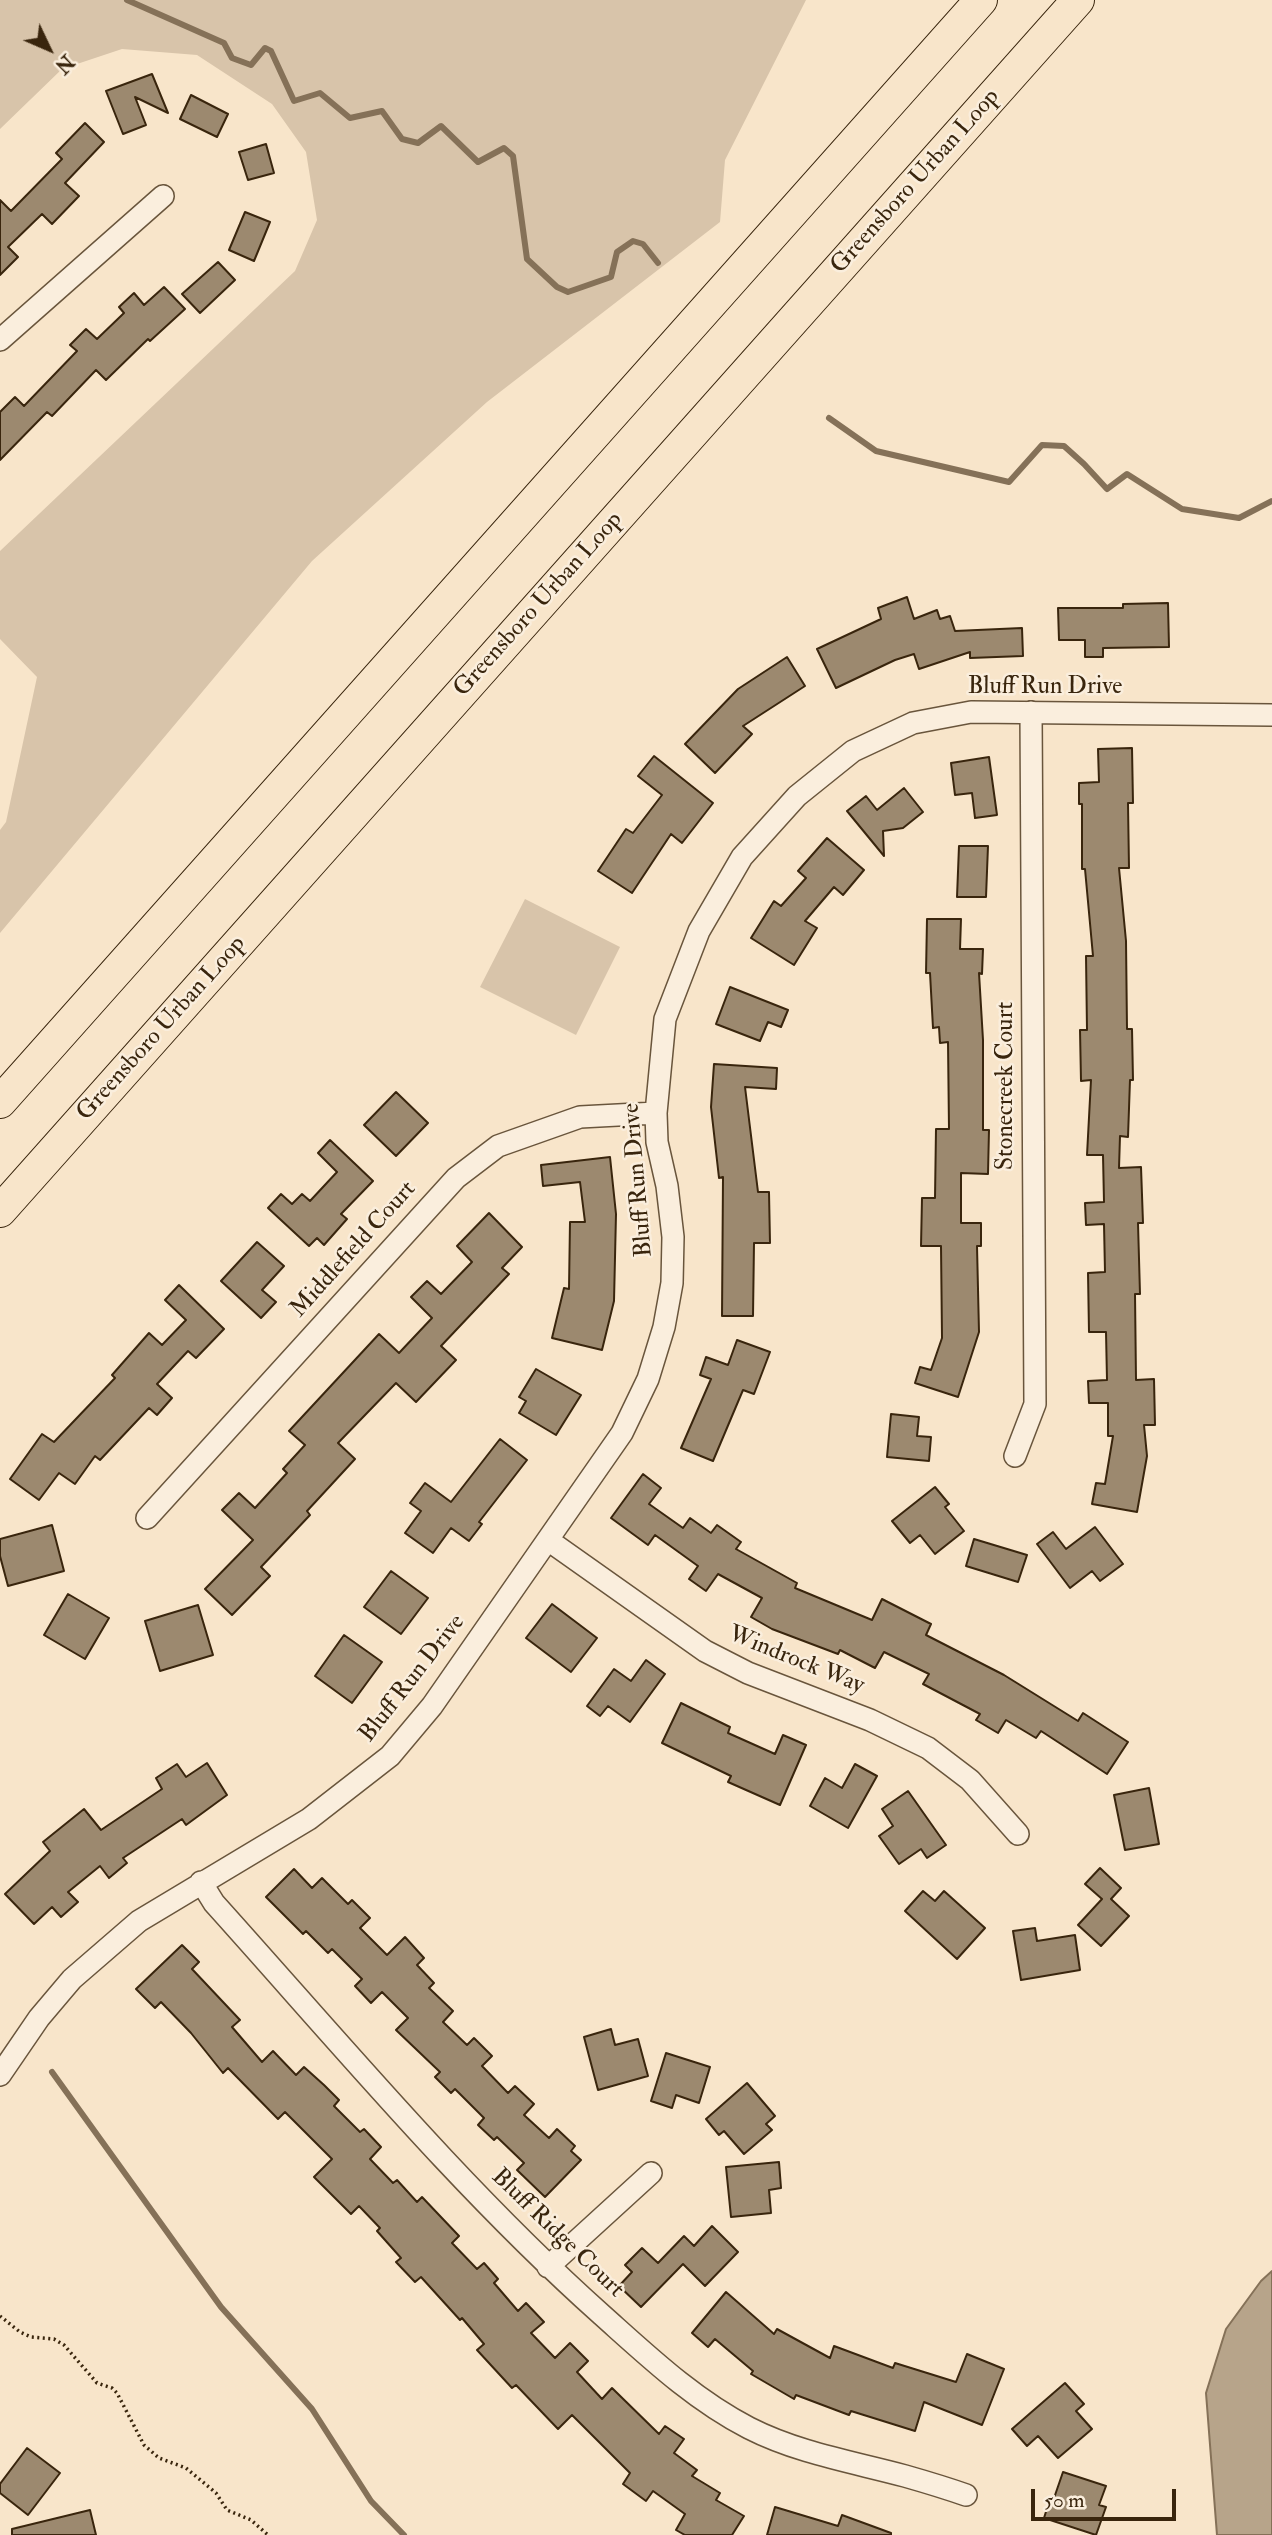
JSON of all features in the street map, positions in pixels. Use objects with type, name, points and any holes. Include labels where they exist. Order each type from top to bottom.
[{"type":"highway","points":[[0,1102],[981,0]]},
{"type":"highway","name":"Greensboro Urban Loop","points":[[0,1211],[1078,0]]},
{"type":"street","points":[[0,340],[163,196]]},
{"type":"street","name":"Bluff Run Drive","points":[[0,2075],[40,2018],[72,1979],[139,1921],[309,1819],[390,1756],[432,1706],[622,1433],[648,1379],[664,1327],[672,1283],[673,1237],[667,1186],[657,1142],[656,1112],[666,1019],[699,931],[742,858],[797,796],[853,751],[914,723],[971,712],[1272,715]]},
{"type":"street","name":"Stonecreek Court","points":[[1014,1456],[1035,1404],[1031,712]]},
{"type":"street","name":"Middlefield Court","points":[[147,1518],[456,1178],[498,1146],[580,1117],[656,1112]]},
{"type":"street","name":"Windrock Way","points":[[548,1540],[705,1651],[748,1673],[870,1720],[928,1748],[970,1780],[1018,1834]]},
{"type":"street","name":"Bluff Ridge Court","points":[[201,1882],[215,1903],[431,2144],[548,2267],[667,2373],[707,2405],[752,2429],[823,2456],[905,2476],[966,2495]]},
{"type":"street","points":[[548,2267],[650,2173]]},
{"type":"path","points":[[0,2316],[31,2337],[54,2339],[64,2345],[97,2383],[113,2388],[144,2445],[159,2458],[186,2468],[216,2493],[227,2510],[251,2520],[268,2535]]},
{"type":"shaded area","points":[[0,0],[806,0],[725,160],[720,222],[487,402],[312,561],[0,933],[0,830],[6,822],[37,677],[0,639],[0,551],[295,271],[317,220],[306,152],[272,104],[197,55],[122,49],[62,69],[0,129]]},
{"type":"shaded area","points":[[525,899],[620,947],[576,1035],[480,987]]},
{"type":"shaded area","points":[[1272,2271],[1272,2535],[1217,2535],[1206,2393],[1226,2329],[1261,2281]]},
{"type":"building","points":[[152,74],[168,113],[135,97],[146,125],[123,134],[106,91]]},
{"type":"building","points":[[191,95],[228,114],[217,137],[180,119]]},
{"type":"building","points":[[85,123],[104,142],[65,183],[79,196],[52,224],[42,214],[8,247],[18,257],[0,275],[0,200],[11,211],[62,159],[56,153]]},
{"type":"building","points":[[266,144],[274,173],[248,180],[239,152]]},
{"type":"building","points":[[245,212],[270,222],[254,261],[229,250]]},
{"type":"building","points":[[218,262],[235,280],[200,313],[182,294]]},
{"type":"building","points":[[164,287],[185,309],[150,341],[148,339],[106,380],[96,370],[52,416],[47,412],[0,460],[0,412],[15,397],[24,406],[77,351],[70,345],[86,329],[97,339],[124,313],[119,307],[134,293],[144,305]]},
{"type":"building","points":[[907,597],[914,619],[937,610],[940,619],[950,616],[955,631],[1022,628],[1023,656],[970,658],[970,652],[919,669],[914,654],[836,688],[817,649],[881,619],[878,608]]},
{"type":"building","points":[[1168,603],[1169,647],[1103,648],[1103,657],[1085,657],[1085,640],[1059,640],[1058,608],[1123,608],[1123,604]]},
{"type":"building","points":[[787,657],[805,686],[743,726],[752,734],[715,773],[685,744],[738,689]]},
{"type":"building","points":[[1132,748],[1133,803],[1128,803],[1129,868],[1119,868],[1126,941],[1127,1029],[1132,1029],[1133,1080],[1130,1080],[1128,1137],[1120,1136],[1119,1168],[1141,1167],[1143,1223],[1138,1223],[1140,1294],[1135,1294],[1136,1380],[1154,1379],[1155,1425],[1144,1425],[1147,1456],[1137,1512],[1092,1504],[1096,1483],[1105,1484],[1113,1436],[1108,1436],[1108,1403],[1089,1403],[1088,1381],[1107,1380],[1106,1332],[1089,1332],[1088,1273],[1105,1272],[1104,1224],[1086,1225],[1085,1203],[1104,1202],[1103,1155],[1087,1155],[1091,1080],[1081,1081],[1080,1030],[1087,1030],[1086,956],[1093,956],[1085,869],[1082,869],[1082,804],[1079,804],[1079,783],[1099,782],[1098,749]]},
{"type":"building","points":[[654,756],[713,803],[682,843],[671,834],[632,893],[598,871],[626,829],[633,833],[662,795],[638,776]]},
{"type":"building","points":[[989,757],[997,815],[975,818],[972,793],[955,795],[951,763]]},
{"type":"building","points":[[904,788],[923,812],[903,828],[883,831],[884,856],[847,811],[866,796],[877,810]]},
{"type":"building","points":[[827,838],[864,870],[843,895],[834,887],[805,921],[817,928],[794,965],[751,938],[774,901],[781,906],[806,878],[798,871]]},
{"type":"building","points":[[959,846],[988,846],[986,897],[957,897]]},
{"type":"building","points":[[927,919],[961,919],[960,949],[983,949],[982,974],[979,973],[983,1040],[983,1130],[989,1130],[988,1174],[961,1173],[961,1223],[981,1223],[981,1246],[977,1246],[979,1332],[958,1397],[915,1383],[920,1367],[931,1370],[942,1338],[941,1246],[921,1246],[922,1198],[935,1198],[936,1129],[949,1129],[948,1042],[940,1043],[939,1027],[933,1028],[930,973],[926,973]]},
{"type":"building","points":[[730,987],[788,1010],[781,1027],[768,1022],[760,1041],[716,1024]]},
{"type":"building","points":[[714,1064],[777,1068],[776,1089],[745,1087],[758,1192],[769,1192],[770,1243],[754,1243],[753,1316],[722,1316],[723,1177],[719,1178],[711,1107]]},
{"type":"building","points":[[396,1092],[428,1123],[396,1156],[364,1125]]},
{"type":"building","points":[[330,1140],[373,1181],[341,1214],[347,1219],[324,1245],[317,1238],[309,1246],[268,1208],[281,1194],[292,1204],[302,1194],[310,1201],[337,1172],[318,1153]]},
{"type":"building","points":[[610,1157],[616,1214],[614,1301],[602,1350],[552,1338],[564,1288],[569,1289],[570,1222],[585,1222],[580,1182],[543,1186],[541,1165]]},
{"type":"building","points":[[489,1213],[522,1247],[502,1268],[509,1274],[441,1346],[456,1360],[416,1402],[396,1383],[338,1443],[355,1459],[307,1511],[310,1515],[261,1567],[270,1576],[232,1615],[205,1589],[253,1540],[222,1510],[239,1493],[255,1508],[287,1473],[283,1469],[305,1445],[289,1431],[379,1334],[399,1353],[432,1318],[411,1297],[427,1281],[441,1294],[472,1262],[457,1246]]},
{"type":"building","points":[[257,1242],[284,1266],[262,1290],[276,1302],[261,1318],[221,1281]]},
{"type":"building","points":[[179,1285],[224,1329],[196,1358],[188,1351],[157,1384],[172,1398],[157,1415],[149,1408],[100,1460],[95,1456],[75,1484],[59,1473],[39,1500],[10,1479],[42,1434],[54,1442],[115,1378],[112,1375],[149,1333],[162,1345],[186,1320],[165,1300]]},
{"type":"building","points":[[737,1340],[770,1352],[754,1394],[743,1390],[713,1461],[681,1448],[711,1379],[700,1375],[706,1357],[728,1365]]},
{"type":"building","points":[[536,1369],[581,1395],[556,1435],[519,1413],[526,1401],[519,1397]]},
{"type":"building","points":[[891,1414],[919,1417],[917,1436],[931,1437],[929,1461],[887,1457]]},
{"type":"building","points":[[500,1439],[527,1460],[479,1522],[482,1524],[469,1541],[451,1528],[433,1553],[405,1533],[421,1511],[410,1503],[425,1483],[451,1502]]},
{"type":"building","points":[[643,1474],[661,1488],[649,1504],[683,1528],[690,1518],[711,1533],[717,1525],[741,1542],[736,1549],[797,1583],[795,1588],[872,1620],[882,1599],[931,1624],[926,1635],[1004,1675],[1078,1721],[1083,1713],[1128,1742],[1107,1774],[1041,1731],[1036,1738],[1006,1720],[998,1733],[976,1720],[980,1714],[923,1684],[929,1674],[884,1652],[875,1668],[840,1650],[838,1654],[772,1629],[751,1617],[762,1598],[718,1574],[706,1591],[689,1579],[698,1566],[655,1535],[648,1545],[611,1518]]},
{"type":"building","points":[[935,1487],[949,1504],[945,1507],[964,1531],[935,1554],[920,1535],[910,1543],[892,1521]]},
{"type":"building","points":[[52,1525],[64,1571],[8,1586],[0,1556],[0,1539]]},
{"type":"building","points":[[1095,1527],[1123,1564],[1100,1581],[1092,1571],[1070,1588],[1037,1544],[1053,1532],[1066,1549]]},
{"type":"building","points":[[974,1539],[1027,1555],[1018,1582],[966,1566]]},
{"type":"building","points":[[391,1571],[428,1598],[401,1634],[364,1607]]},
{"type":"building","points":[[68,1594],[109,1618],[85,1659],[44,1635]]},
{"type":"building","points":[[552,1604],[597,1638],[571,1672],[526,1638]]},
{"type":"building","points":[[198,1605],[213,1655],[160,1671],[145,1621]]},
{"type":"building","points":[[344,1635],[382,1662],[352,1703],[315,1676]]},
{"type":"building","points":[[646,1660],[665,1674],[630,1722],[608,1706],[600,1716],[587,1706],[614,1669],[631,1681]]},
{"type":"building","points":[[681,1703],[730,1727],[728,1733],[775,1754],[783,1735],[806,1745],[780,1805],[728,1782],[731,1776],[662,1743]]},
{"type":"building","points":[[207,1763],[227,1795],[186,1825],[182,1819],[123,1858],[127,1863],[109,1878],[100,1866],[68,1892],[78,1902],[61,1917],[52,1907],[34,1924],[5,1894],[50,1851],[43,1842],[84,1809],[101,1830],[162,1789],[156,1778],[177,1764],[186,1777]]},
{"type":"building","points":[[855,1764],[877,1776],[848,1828],[810,1806],[825,1778],[842,1788]]},
{"type":"building","points":[[1149,1788],[1159,1844],[1125,1850],[1114,1795]]},
{"type":"building","points":[[908,1791],[946,1845],[927,1858],[921,1849],[899,1864],[879,1836],[893,1826],[882,1809]]},
{"type":"building","points":[[1100,1868],[1121,1888],[1111,1899],[1129,1916],[1101,1946],[1078,1925],[1102,1899],[1085,1884]]},
{"type":"building","points":[[294,1869],[312,1888],[322,1878],[348,1904],[352,1900],[370,1918],[360,1928],[387,1955],[405,1937],[424,1958],[417,1965],[434,1983],[429,1988],[453,2011],[443,2022],[467,2045],[474,2038],[492,2056],[482,2066],[508,2093],[515,2086],[534,2104],[524,2115],[549,2138],[557,2129],[575,2146],[571,2151],[581,2160],[545,2197],[517,2170],[524,2163],[497,2137],[494,2140],[478,2125],[484,2118],[455,2089],[451,2093],[435,2077],[440,2072],[396,2030],[408,2018],[382,1992],[371,2003],[355,1986],[362,1979],[332,1949],[328,1953],[306,1931],[303,1934],[266,1897]]},
{"type":"building","points":[[923,1891],[935,1901],[944,1891],[985,1928],[957,1959],[905,1911]]},
{"type":"building","points":[[1035,1928],[1037,1941],[1075,1935],[1080,1970],[1021,1980],[1013,1931]]},
{"type":"building","points":[[182,1945],[199,1962],[192,1969],[240,2020],[232,2027],[262,2062],[273,2051],[296,2075],[304,2067],[339,2100],[334,2106],[360,2132],[364,2129],[381,2147],[370,2159],[393,2183],[397,2180],[417,2202],[422,2197],[459,2236],[452,2243],[477,2269],[484,2263],[498,2279],[494,2283],[518,2311],[526,2303],[544,2322],[531,2333],[555,2358],[570,2343],[588,2361],[577,2372],[602,2399],[612,2388],[659,2434],[665,2426],[684,2439],[674,2453],[697,2470],[692,2476],[720,2493],[716,2500],[744,2516],[732,2535],[685,2535],[676,2530],[685,2514],[653,2491],[646,2501],[623,2484],[630,2473],[572,2415],[558,2429],[516,2385],[512,2388],[477,2350],[484,2344],[462,2318],[460,2320],[421,2277],[415,2282],[396,2262],[401,2258],[377,2231],[380,2228],[359,2206],[351,2214],[314,2177],[332,2159],[285,2112],[278,2119],[228,2068],[223,2073],[191,2033],[161,2002],[155,2008],[136,1989]]},
{"type":"building","points":[[611,2029],[615,2045],[638,2039],[648,2076],[598,2090],[584,2037]]},
{"type":"building","points":[[666,2053],[710,2067],[699,2103],[676,2095],[672,2108],[651,2101]]},
{"type":"building","points":[[747,2083],[775,2116],[766,2124],[772,2130],[744,2154],[724,2131],[719,2135],[706,2119]]},
{"type":"building","points":[[779,2162],[781,2188],[769,2190],[771,2213],[731,2217],[726,2167]]},
{"type":"building","points":[[712,2226],[738,2252],[705,2286],[683,2264],[641,2307],[619,2286],[632,2272],[625,2265],[642,2248],[658,2263],[684,2236],[694,2246]]},
{"type":"building","points":[[726,2292],[774,2334],[777,2329],[830,2358],[834,2346],[893,2368],[895,2363],[956,2382],[967,2354],[1004,2369],[982,2425],[924,2402],[915,2431],[851,2411],[849,2415],[796,2395],[794,2399],[751,2374],[753,2371],[715,2339],[708,2347],[692,2333]]},
{"type":"building","points":[[1065,2383],[1084,2404],[1076,2411],[1092,2429],[1058,2458],[1038,2436],[1027,2446],[1012,2429]]},
{"type":"building","points":[[27,2448],[60,2473],[28,2515],[0,2493],[0,2484]]},
{"type":"building","points":[[1063,2472],[1106,2486],[1099,2505],[1106,2507],[1096,2535],[1044,2518]]},
{"type":"building","points":[[775,2507],[838,2526],[842,2515],[891,2535],[767,2535]]},
{"type":"building","points":[[90,2510],[96,2535],[12,2535],[12,2529]]},
{"type":"waterway","points":[[127,0],[224,43],[232,58],[251,65],[265,48],[271,51],[294,101],[320,93],[350,118],[382,111],[402,139],[418,143],[441,126],[478,162],[504,148],[513,156],[527,259],[557,287],[568,292],[611,277],[617,252],[633,241],[643,244],[658,263]]},
{"type":"waterway","points":[[829,418],[876,451],[1009,482],[1042,445],[1064,446],[1107,489],[1127,474],[1182,509],[1239,518],[1272,501]]},
{"type":"waterway","points":[[52,2072],[221,2307],[312,2409],[371,2501],[404,2535]]}]
